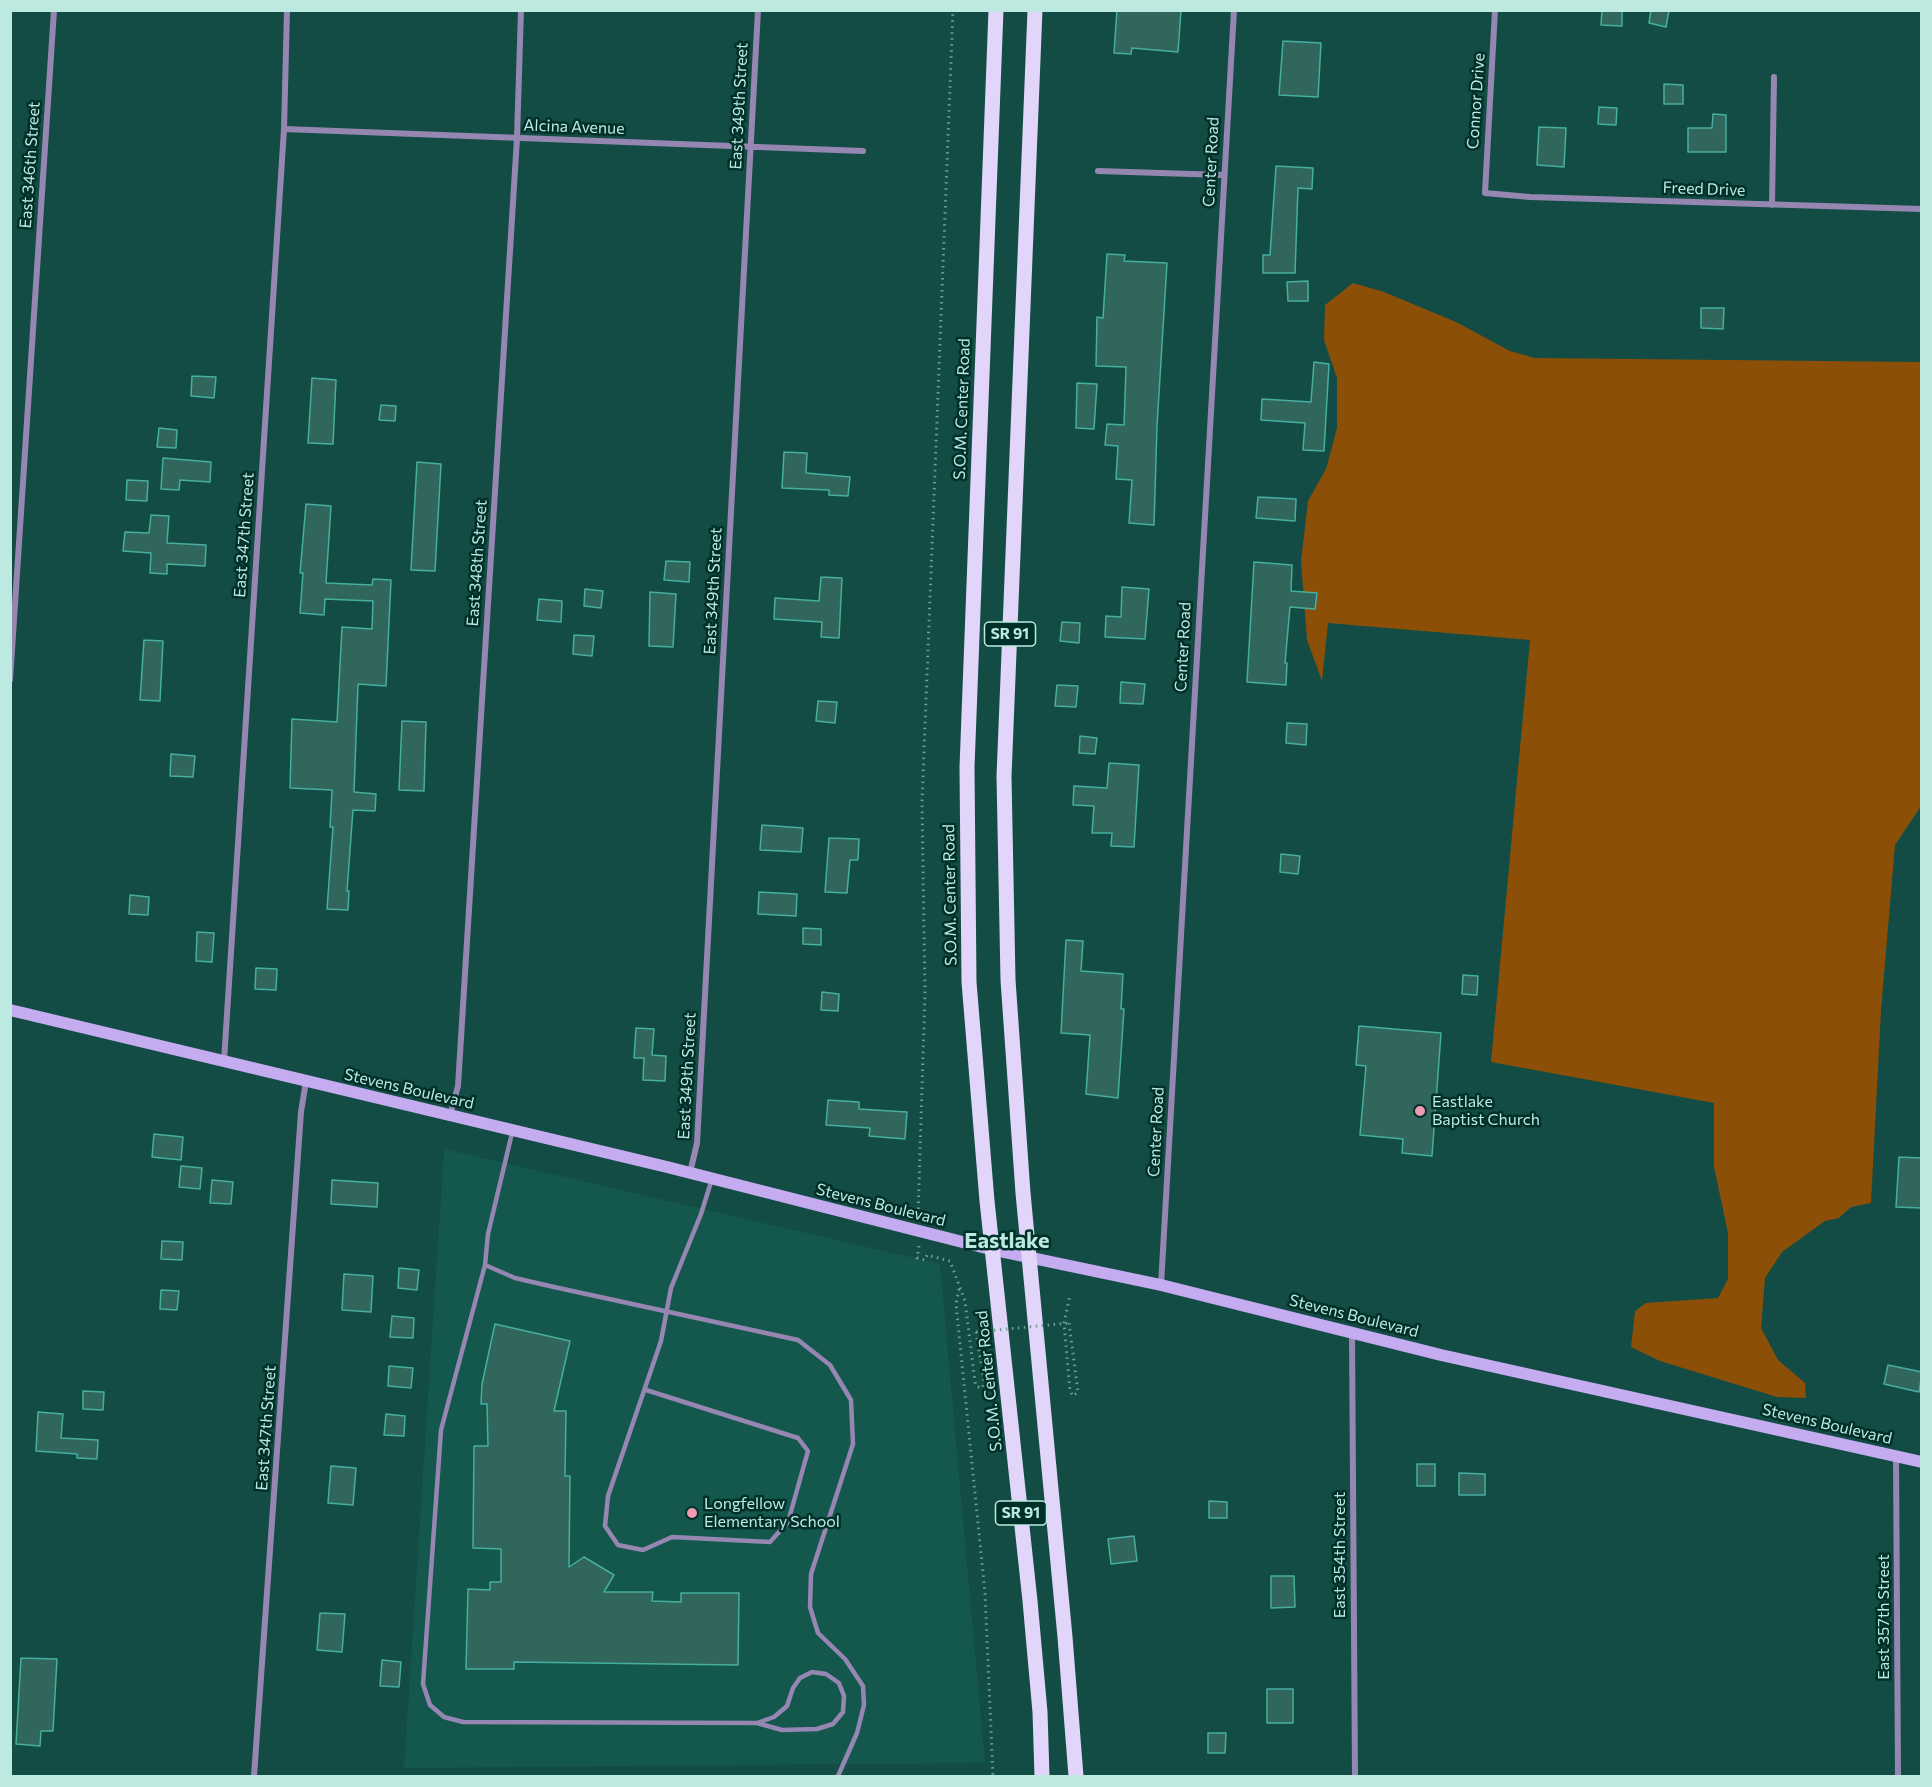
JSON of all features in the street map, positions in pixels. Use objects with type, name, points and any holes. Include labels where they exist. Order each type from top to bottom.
[{"type":"main road","name":"S.O.M. Center Road","points":[[996,10],[967,767],[969,982],[987,1201],[1030,1601],[1040,1712],[1042,1776]]},
{"type":"main road","name":"SR 91","points":[[1035,10],[1004,776],[1008,981],[1023,1192],[1076,1776]]},
{"type":"street","name":"East 346th Street","points":[[10,680],[54,10]]},
{"type":"street","name":"East 347th Street","points":[[224,1061],[284,129],[287,10]]},
{"type":"street","name":"East 348th Street","points":[[450,1115],[458,1086],[517,138],[521,10]]},
{"type":"street","name":"East 349th Street","points":[[690,1173],[698,1143],[758,10]]},
{"type":"street","name":"Center Road","points":[[1161,1285],[1234,10]]},
{"type":"street","name":"Connor Drive","points":[[1485,193],[1495,10]]},
{"type":"street","points":[[1772,205],[1774,77]]},
{"type":"street","name":"Alcina Avenue","points":[[284,129],[863,151]]},
{"type":"street","points":[[1098,171],[1223,175]]},
{"type":"street","name":"Freed Drive","points":[[1485,193],[1530,197],[1922,209]]},
{"type":"street","name":"Stevens Boulevard","points":[[11,1014],[224,1061],[690,1173],[994,1250],[1161,1285],[1493,1367],[1922,1462]]},
{"type":"street","name":"East 347th Street","points":[[255,1776],[301,1124],[306,1081]]},
{"type":"street","name":"East 354th Street","points":[[1352,1333],[1355,1776]]},
{"type":"street","name":"East 357th Street","points":[[1896,1456],[1898,1776]]},
{"type":"lane","points":[[513,1130],[488,1234],[485,1265],[441,1430],[423,1684],[430,1705],[444,1717],[463,1722],[757,1724],[782,1730],[817,1728],[833,1724],[843,1712],[844,1696],[839,1683],[826,1674],[812,1672],[800,1678],[793,1688],[787,1706],[774,1717],[757,1724]]},
{"type":"lane","points":[[646,1390],[798,1438],[808,1451],[788,1522],[770,1542],[672,1537],[643,1550],[618,1545],[605,1526],[608,1497],[661,1341],[671,1288],[701,1214],[712,1179]]},
{"type":"lane","points":[[485,1265],[515,1278],[798,1340],[830,1365],[851,1400],[853,1444],[811,1574],[810,1607],[818,1633],[845,1659],[862,1686],[864,1705],[857,1733],[838,1776]]},
{"type":"path","points":[[918,1216],[925,993],[922,803],[953,10]]},
{"type":"path","points":[[917,1258],[925,1260],[927,1256],[950,1262],[965,1301],[975,1382],[976,1386],[981,1388],[984,1381],[976,1332],[1069,1323],[1077,1394],[1073,1396],[1070,1391],[1064,1323],[1070,1295]]},
{"type":"path","points":[[960,1288],[956,1304],[985,1593],[993,1776]]},
{"type":"shaded area","points":[[1353,283],[1384,292],[1456,322],[1510,351],[1535,358],[1921,362],[1921,806],[1895,845],[1881,1010],[1871,1203],[1851,1207],[1839,1218],[1825,1221],[1782,1252],[1765,1278],[1761,1328],[1778,1360],[1805,1383],[1806,1398],[1777,1397],[1660,1361],[1631,1347],[1635,1311],[1646,1303],[1718,1298],[1728,1279],[1728,1233],[1714,1167],[1714,1103],[1491,1062],[1530,640],[1328,623],[1322,681],[1307,640],[1301,561],[1308,501],[1326,469],[1337,428],[1337,378],[1324,340],[1325,305]]},
{"type":"shaded area","name":"Longfellow Elementary School","points":[[444,1149],[940,1264],[985,1763],[404,1768]]},
{"type":"building","points":[[1117,10],[1181,10],[1178,52],[1132,48],[1131,54],[1114,53]]},
{"type":"building","points":[[1602,10],[1622,10],[1622,26],[1601,25]]},
{"type":"building","points":[[1651,10],[1669,10],[1666,27],[1649,23]]},
{"type":"building","points":[[1283,41],[1321,43],[1318,97],[1279,95]]},
{"type":"building","points":[[1664,84],[1683,85],[1683,104],[1664,104]]},
{"type":"building","points":[[1599,107],[1617,108],[1616,125],[1598,124]]},
{"type":"building","points":[[1713,114],[1726,115],[1726,152],[1688,152],[1688,128],[1712,128]]},
{"type":"building","points":[[1539,127],[1566,128],[1564,167],[1537,165]]},
{"type":"building","points":[[1276,166],[1313,168],[1312,189],[1298,188],[1295,273],[1263,273],[1263,255],[1270,255]]},
{"type":"building","points":[[1107,254],[1125,255],[1124,261],[1167,263],[1157,426],[1154,525],[1129,523],[1132,480],[1116,479],[1118,446],[1105,445],[1107,424],[1124,425],[1126,367],[1096,366],[1097,317],[1103,318]]},
{"type":"building","points":[[1308,281],[1308,301],[1288,301],[1287,282]]},
{"type":"building","points":[[1701,308],[1724,308],[1723,329],[1701,328]]},
{"type":"building","points":[[1314,362],[1329,364],[1324,451],[1303,450],[1305,423],[1261,420],[1262,399],[1311,402]]},
{"type":"building","points":[[192,376],[216,377],[214,398],[191,396]]},
{"type":"building","points":[[312,378],[336,380],[333,444],[308,443]]},
{"type":"building","points":[[1077,383],[1097,384],[1094,429],[1076,428]]},
{"type":"building","points":[[381,405],[396,406],[395,421],[379,420]]},
{"type":"building","points":[[159,428],[177,430],[176,448],[157,447]]},
{"type":"building","points":[[784,452],[807,453],[806,473],[850,477],[848,496],[829,495],[829,490],[782,488]]},
{"type":"building","points":[[163,458],[211,462],[210,482],[180,480],[179,490],[161,489]]},
{"type":"building","points":[[417,462],[441,464],[435,571],[411,570]]},
{"type":"building","points":[[127,480],[148,481],[147,501],[126,500]]},
{"type":"building","points":[[1258,497],[1296,499],[1295,521],[1256,518]]},
{"type":"building","points":[[306,504],[331,506],[326,583],[372,585],[373,579],[391,580],[386,686],[358,684],[354,792],[376,794],[375,811],[353,810],[347,891],[349,891],[348,910],[327,909],[333,827],[330,827],[332,790],[290,788],[292,719],[337,722],[342,627],[372,629],[373,601],[325,599],[324,615],[300,613],[303,573],[300,573]]},
{"type":"building","points":[[151,515],[169,516],[167,543],[206,545],[205,566],[167,564],[167,574],[150,573],[151,553],[123,551],[125,532],[149,533]]},
{"type":"building","points":[[666,561],[690,562],[689,582],[664,580]]},
{"type":"building","points":[[1254,562],[1292,565],[1291,591],[1317,593],[1315,609],[1290,607],[1285,663],[1287,663],[1286,685],[1247,682]]},
{"type":"building","points":[[821,577],[842,578],[839,638],[821,637],[822,622],[774,619],[775,598],[819,601]]},
{"type":"building","points":[[1122,587],[1149,589],[1145,639],[1105,637],[1106,616],[1121,617]]},
{"type":"building","points":[[585,589],[603,591],[601,608],[584,606]]},
{"type":"building","points":[[650,592],[676,594],[673,647],[649,646]]},
{"type":"building","points":[[539,599],[562,601],[561,622],[537,620]]},
{"type":"building","points":[[1062,622],[1080,623],[1079,643],[1060,641]]},
{"type":"building","points":[[574,635],[594,636],[592,656],[573,654]]},
{"type":"building","points":[[144,640],[163,641],[160,701],[140,700]]},
{"type":"building","points":[[1121,682],[1145,684],[1143,704],[1120,703]]},
{"type":"building","points":[[1057,685],[1078,686],[1076,707],[1055,706]]},
{"type":"building","points":[[818,701],[837,702],[835,723],[816,721]]},
{"type":"building","points":[[402,721],[426,722],[424,791],[399,790]]},
{"type":"building","points":[[1287,723],[1307,724],[1306,745],[1286,743]]},
{"type":"building","points":[[1080,736],[1097,738],[1095,754],[1079,753]]},
{"type":"building","points":[[171,754],[195,756],[193,777],[170,776]]},
{"type":"building","points":[[1109,763],[1139,765],[1134,847],[1111,846],[1112,833],[1092,833],[1094,806],[1073,805],[1074,786],[1107,788]]},
{"type":"building","points":[[762,825],[803,828],[801,852],[760,850]]},
{"type":"building","points":[[829,838],[859,839],[858,860],[850,860],[847,893],[825,892]]},
{"type":"building","points":[[1281,854],[1300,856],[1298,874],[1280,872]]},
{"type":"building","points":[[759,892],[797,894],[796,916],[758,914]]},
{"type":"building","points":[[130,895],[149,897],[148,915],[129,914]]},
{"type":"building","points":[[803,928],[821,929],[821,945],[803,944]]},
{"type":"building","points":[[197,932],[214,933],[212,962],[196,961]]},
{"type":"building","points":[[1066,940],[1083,941],[1081,971],[1123,974],[1121,1009],[1124,1009],[1118,1098],[1086,1094],[1090,1035],[1061,1033]]},
{"type":"building","points":[[256,968],[277,969],[276,990],[255,989]]},
{"type":"building","points":[[1463,975],[1478,976],[1477,995],[1462,994]]},
{"type":"building","points":[[822,992],[839,994],[838,1011],[821,1010]]},
{"type":"building","name":"Eastlake Baptist Church","points":[[1359,1026],[1441,1033],[1432,1156],[1402,1153],[1403,1139],[1360,1135],[1366,1066],[1356,1065]]},
{"type":"building","points":[[636,1028],[654,1029],[652,1055],[666,1056],[665,1081],[643,1080],[644,1058],[634,1058]]},
{"type":"building","points":[[828,1100],[859,1102],[859,1109],[907,1112],[905,1139],[869,1136],[870,1128],[826,1125]]},
{"type":"building","points":[[154,1134],[183,1137],[181,1160],[152,1157]]},
{"type":"building","points":[[1899,1157],[1922,1158],[1922,1208],[1896,1207]]},
{"type":"building","points":[[181,1166],[202,1168],[200,1189],[179,1187]]},
{"type":"building","points":[[212,1180],[233,1182],[231,1204],[210,1203]]},
{"type":"building","points":[[332,1180],[378,1183],[377,1207],[331,1204]]},
{"type":"building","points":[[162,1241],[183,1242],[182,1260],[161,1259]]},
{"type":"building","points":[[399,1268],[419,1270],[417,1290],[398,1288]]},
{"type":"building","points":[[344,1274],[373,1276],[371,1312],[342,1310]]},
{"type":"building","points":[[161,1290],[179,1291],[177,1310],[160,1309]]},
{"type":"building","points":[[392,1316],[414,1318],[413,1338],[390,1337]]},
{"type":"building","points":[[495,1324],[570,1341],[554,1411],[566,1411],[565,1476],[570,1476],[569,1567],[584,1557],[614,1575],[604,1592],[653,1592],[652,1601],[681,1602],[681,1593],[739,1593],[738,1665],[514,1662],[514,1669],[466,1669],[468,1589],[490,1590],[490,1582],[501,1582],[501,1549],[473,1548],[474,1446],[488,1446],[487,1404],[481,1404],[482,1384]]},
{"type":"building","points":[[1888,1365],[1922,1372],[1919,1392],[1884,1384]]},
{"type":"building","points":[[389,1366],[413,1368],[411,1388],[388,1386]]},
{"type":"building","points":[[83,1391],[104,1392],[103,1410],[83,1409]]},
{"type":"building","points":[[38,1412],[63,1414],[61,1438],[98,1440],[97,1459],[77,1458],[77,1454],[36,1451]]},
{"type":"building","points":[[386,1414],[405,1416],[404,1436],[384,1435]]},
{"type":"building","points":[[1417,1464],[1435,1464],[1435,1486],[1417,1486]]},
{"type":"building","points":[[331,1466],[356,1468],[353,1505],[328,1503]]},
{"type":"building","points":[[1459,1473],[1485,1474],[1485,1495],[1459,1495]]},
{"type":"building","points":[[1209,1501],[1227,1502],[1227,1518],[1209,1518]]},
{"type":"building","points":[[1134,1536],[1137,1561],[1111,1564],[1108,1539]]},
{"type":"building","points":[[1271,1576],[1294,1576],[1295,1607],[1271,1608]]},
{"type":"building","points":[[320,1613],[345,1614],[342,1652],[317,1650]]},
{"type":"building","points":[[21,1658],[57,1659],[53,1731],[41,1731],[40,1746],[16,1744]]},
{"type":"building","points":[[382,1660],[401,1662],[399,1687],[380,1686]]},
{"type":"building","points":[[1267,1689],[1293,1689],[1293,1723],[1267,1723]]},
{"type":"building","points":[[1208,1733],[1226,1733],[1225,1753],[1208,1753]]},
{"type":"place","name":"Eastlake Baptist Church","points":[[1420,1111]]},
{"type":"place","name":"Longfellow Elementary School","points":[[692,1513]]},
{"type":"district","name":"Eastlake","points":[[1007,1241]]}]
